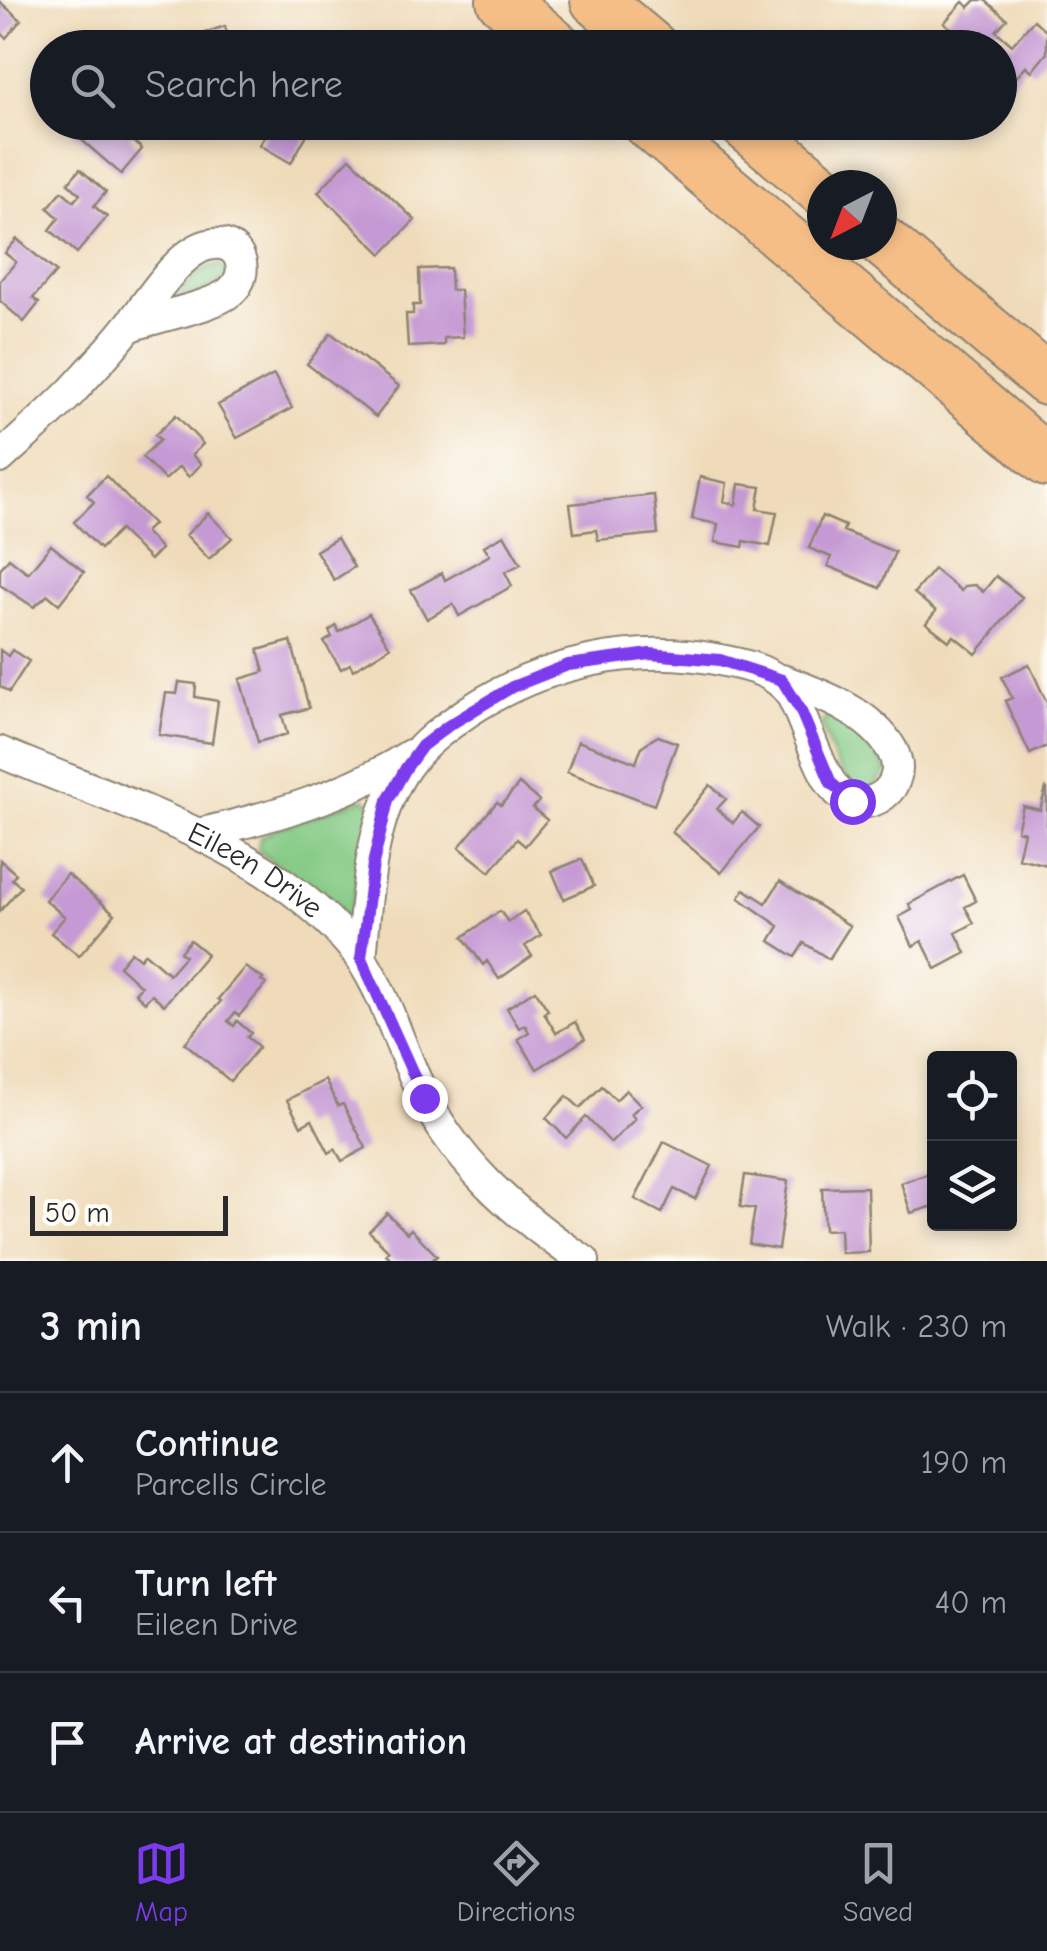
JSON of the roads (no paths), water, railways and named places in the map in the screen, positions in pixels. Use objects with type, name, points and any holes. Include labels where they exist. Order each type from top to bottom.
[{"type":"highway","points":[[502,0],[537,30]]},
{"type":"highway","points":[[596,0],[631,30]]},
{"type":"highway","points":[[668,140],[1047,461]]},
{"type":"highway","points":[[763,140],[807,177]]},
{"type":"highway","points":[[897,254],[1047,380]]},
{"type":"street","points":[[0,458],[64,399],[128,328]]},
{"type":"street","points":[[198,834],[328,796],[374,776],[512,687],[568,665],[650,654],[704,657],[782,680]]},
{"type":"street","points":[[361,958],[384,814],[396,784],[422,746]]},
{"type":"street","name":"Eileen Drive","points":[[0,752],[198,834],[254,866],[331,924],[361,958],[424,1098],[450,1142],[496,1193],[584,1261]]}]
